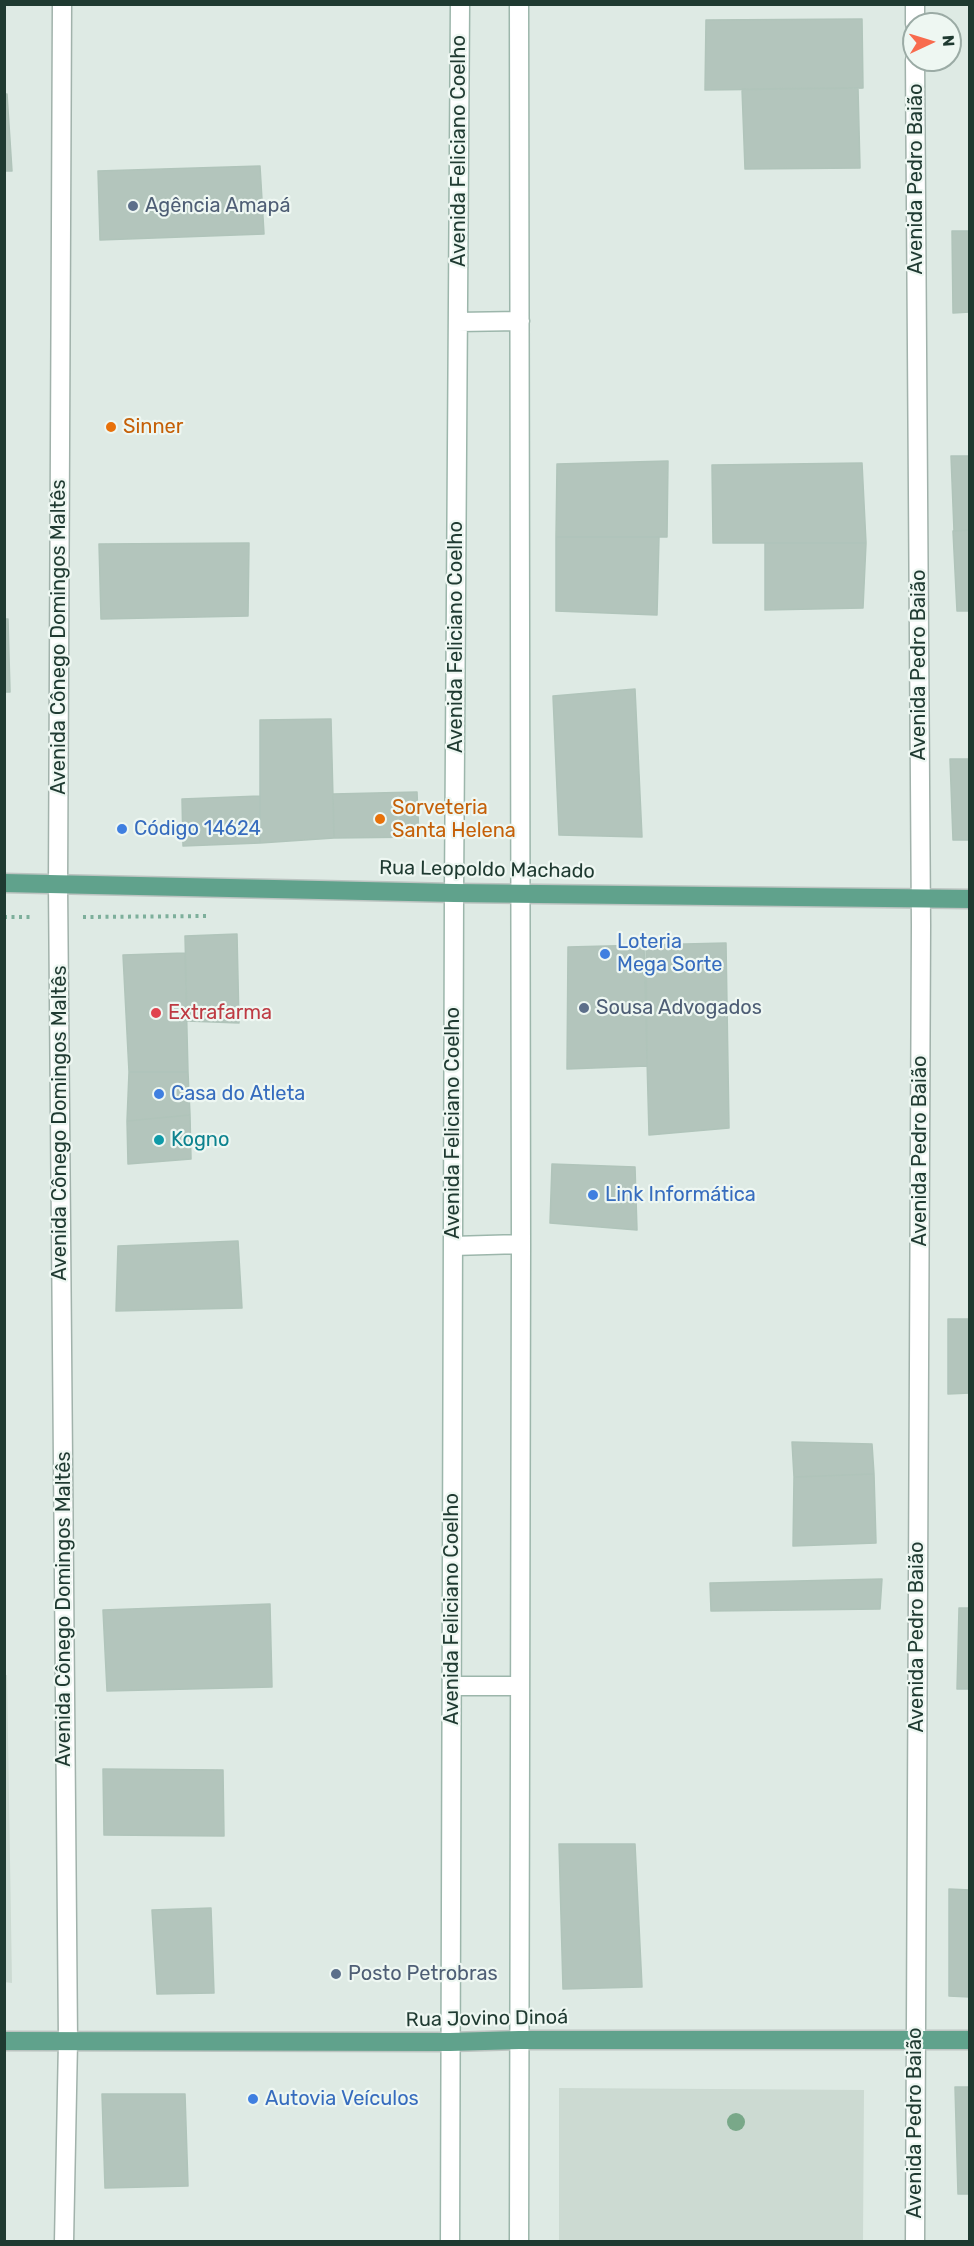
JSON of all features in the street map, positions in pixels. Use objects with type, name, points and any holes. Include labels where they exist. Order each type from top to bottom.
[{"type":"main road","name":"Rua Leopoldo Machado","points":[[4,883],[454,893],[969,899]]},
{"type":"main road","name":"Rua Jovino Dinoá","points":[[4,2041],[969,2040]]},
{"type":"street","name":"Avenida Cônego Domingos Maltês","points":[[62,4],[58,884],[68,2041],[64,2241]]},
{"type":"street","name":"Avenida Feliciano Coelho","points":[[450,2241],[454,893],[460,4]]},
{"type":"street","points":[[519,4],[521,893],[519,2241]]},
{"type":"street","name":"Avenida Pedro Baião","points":[[915,72],[921,900],[915,2241]]},
{"type":"street","points":[[458,322],[520,321]]},
{"type":"street","points":[[453,1246],[521,1244]]},
{"type":"street","points":[[452,1686],[519,1686]]},
{"type":"shaded area","points":[[5,1675],[7,1675],[12,1983],[4,1982]]},
{"type":"shaded area","points":[[559,2088],[864,2090],[863,2241],[559,2241]]},
{"type":"building","points":[[862,19],[863,88],[705,90],[706,20]]},
{"type":"building","points":[[858,88],[860,168],[745,169],[742,89]]},
{"type":"building","points":[[4,94],[7,94],[12,171],[4,171]]},
{"type":"building","points":[[260,166],[264,234],[100,240],[98,171]]},
{"type":"building","points":[[952,231],[970,231],[970,312],[953,313]]},
{"type":"building","points":[[951,456],[970,456],[970,530],[954,531]]},
{"type":"building","points":[[668,461],[667,537],[556,537],[557,464]]},
{"type":"building","points":[[862,463],[866,543],[713,543],[712,465]]},
{"type":"building","points":[[970,530],[970,611],[957,611],[953,531]]},
{"type":"building","points":[[556,537],[659,537],[657,615],[556,611]]},
{"type":"building","points":[[249,543],[248,616],[101,619],[99,544]]},
{"type":"building","points":[[765,543],[866,543],[863,608],[765,610]]},
{"type":"building","points":[[4,619],[8,619],[10,692],[4,692]]},
{"type":"building","points":[[635,689],[642,837],[559,835],[553,696]]},
{"type":"building","points":[[331,719],[334,838],[260,843],[260,720]]},
{"type":"building","points":[[950,759],[970,759],[970,840],[953,840]]},
{"type":"building","points":[[417,792],[419,837],[334,838],[333,794]]},
{"type":"building","points":[[260,796],[260,843],[183,846],[182,799]]},
{"type":"building","points":[[237,934],[239,1023],[187,1021],[185,936]]},
{"type":"building","points":[[726,943],[729,1128],[649,1135],[644,945]]},
{"type":"building","points":[[646,945],[647,1066],[567,1069],[568,947]]},
{"type":"building","name":"Extrafarma","points":[[185,953],[188,1072],[129,1072],[123,955]]},
{"type":"building","name":"Casa do Atleta","points":[[129,1072],[188,1072],[190,1115],[127,1121]]},
{"type":"building","name":"Kogno","points":[[190,1115],[191,1159],[128,1164],[127,1121]]},
{"type":"building","name":"Link Informática","points":[[552,1164],[635,1167],[637,1230],[550,1223]]},
{"type":"building","points":[[238,1241],[242,1308],[116,1311],[118,1246]]},
{"type":"building","points":[[948,1319],[970,1319],[970,1393],[948,1394]]},
{"type":"building","points":[[792,1442],[872,1444],[874,1474],[794,1477]]},
{"type":"building","points":[[874,1474],[876,1543],[793,1546],[794,1477]]},
{"type":"building","points":[[882,1579],[880,1609],[711,1611],[710,1583]]},
{"type":"building","points":[[270,1604],[272,1687],[107,1691],[103,1610]]},
{"type":"building","points":[[959,1608],[970,1608],[970,1689],[957,1689]]},
{"type":"building","points":[[103,1769],[223,1770],[224,1836],[104,1835]]},
{"type":"building","points":[[559,1844],[635,1844],[642,1987],[563,1989]]},
{"type":"building","points":[[949,1889],[970,1890],[970,1997],[949,1996]]},
{"type":"building","points":[[211,1908],[214,1993],[157,1994],[152,1910]]},
{"type":"building","points":[[955,2087],[970,2087],[970,2194],[958,2194]]},
{"type":"building","points":[[102,2094],[185,2094],[188,2186],[105,2188]]},
{"type":"place","name":"Agência Amapá","points":[[133,206]]},
{"type":"place","name":"Sinner","points":[[111,427]]},
{"type":"place","name":"Sorveteria Santa Helena","points":[[380,819]]},
{"type":"place","name":"Código 14624","points":[[122,829]]},
{"type":"place","name":"Loteria Mega Sorte","points":[[605,954]]},
{"type":"place","name":"Sousa Advogados","points":[[584,1008]]},
{"type":"place","name":"Extrafarma","points":[[156,1013]]},
{"type":"place","name":"Casa do Atleta","points":[[159,1094]]},
{"type":"place","name":"Kogno","points":[[159,1140]]},
{"type":"place","name":"Link Informática","points":[[593,1195]]},
{"type":"place","name":"Posto Petrobras","points":[[336,1974]]},
{"type":"place","name":"Autovia Veículos","points":[[253,2099]]}]
